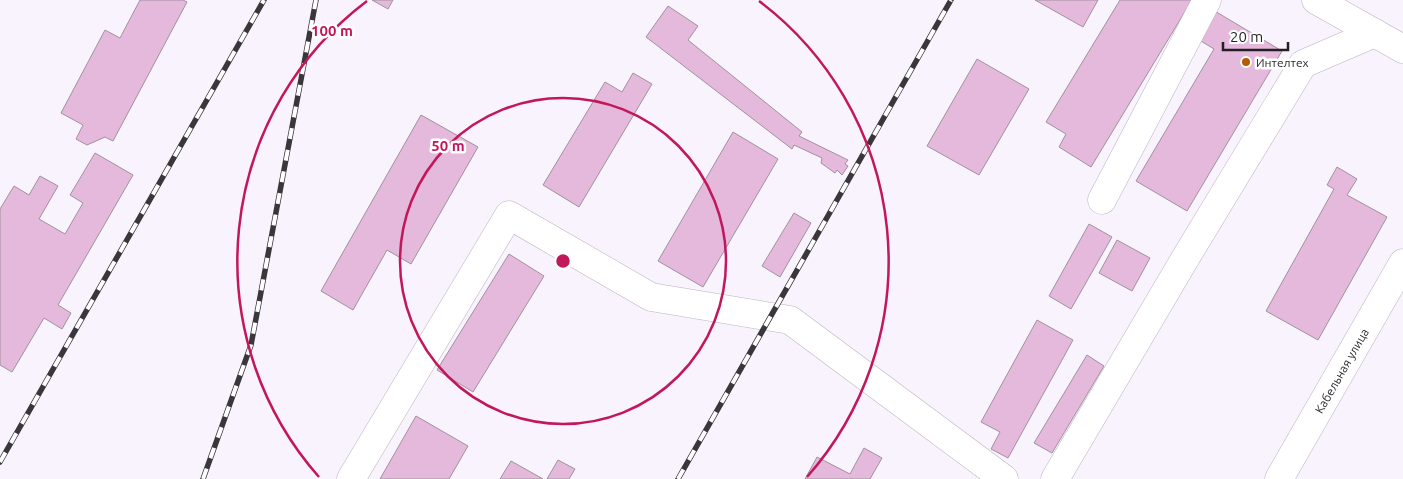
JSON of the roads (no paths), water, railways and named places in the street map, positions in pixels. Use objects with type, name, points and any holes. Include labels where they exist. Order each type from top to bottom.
[{"type":"street","points":[[1102,200],[1207,0]]},
{"type":"street","points":[[1316,0],[1403,48]]},
{"type":"street","points":[[1055,479],[1303,64],[1375,33]]},
{"type":"street","points":[[351,479],[509,215],[651,297],[790,320],[1004,479]]},
{"type":"street","name":"Кабельная улица","points":[[1279,479],[1403,263]]},
{"type":"railway","points":[[0,462],[264,0]]},
{"type":"railway","points":[[203,479],[251,345],[316,0]]},
{"type":"railway","points":[[678,479],[951,0]]},
{"type":"place","name":"Интелтех","points":[[1246,62]]}]
